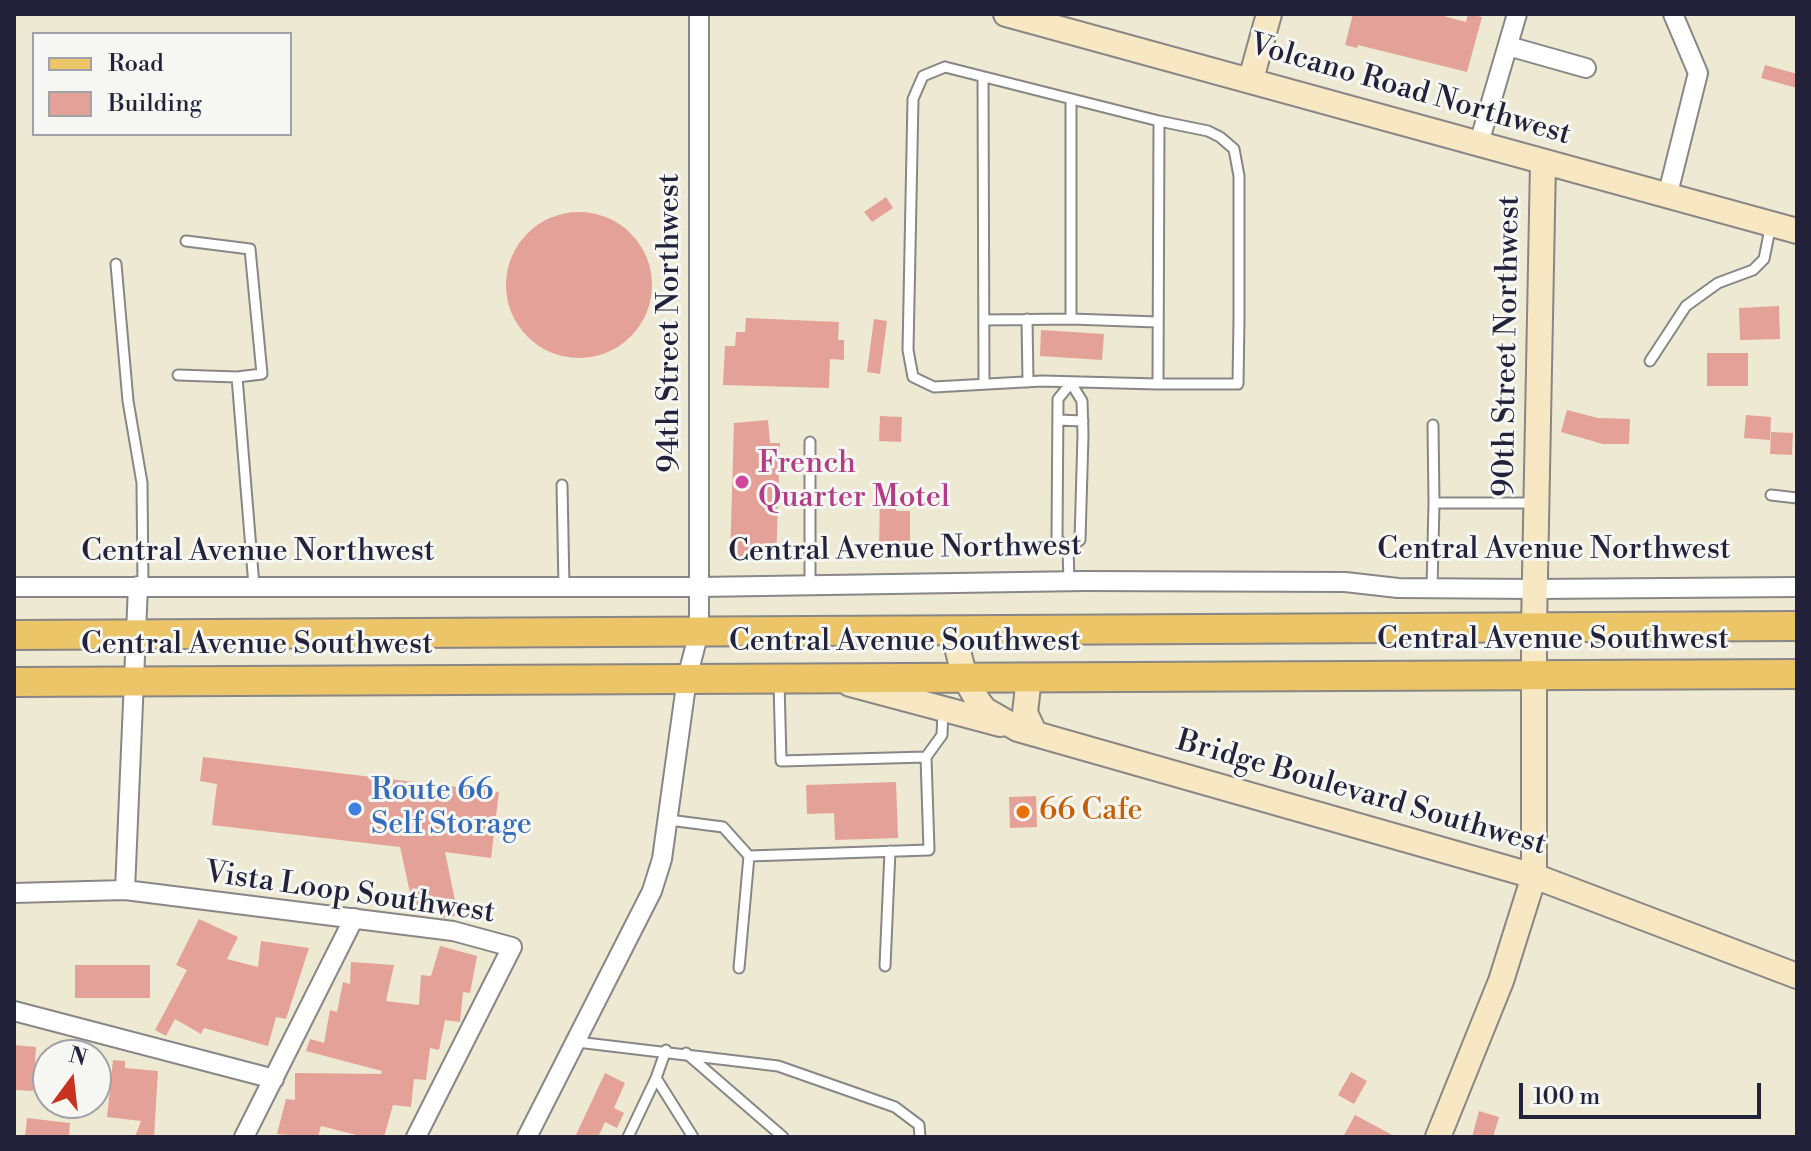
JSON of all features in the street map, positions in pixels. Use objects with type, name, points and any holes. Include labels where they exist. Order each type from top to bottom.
[{"type":"main road","points":[[14,635],[1797,626]]},
{"type":"main road","name":"Central Avenue Southwest","points":[[14,682],[1797,674]]},
{"type":"street","name":"94th Street Northwest","points":[[527,1137],[652,891],[669,820],[687,678],[699,632],[699,14]]},
{"type":"street","name":"Volcano Road Northwest","points":[[1006,14],[1797,231]]},
{"type":"street","points":[[1251,79],[1269,14]]},
{"type":"street","points":[[1479,143],[1517,14]]},
{"type":"street","points":[[1667,197],[1698,73],[1673,14]]},
{"type":"street","points":[[1508,46],[1586,68]]},
{"type":"street","name":"90th Street Northwest","points":[[1438,1137],[1501,981],[1534,876],[1534,627],[1543,162]]},
{"type":"street","name":"Central Avenue Northwest","points":[[14,587],[699,587],[1069,581],[1345,582],[1432,588],[1536,589],[1797,587]]},
{"type":"street","points":[[125,890],[140,586]]},
{"type":"street","name":"Bridge Boulevard Southwest","points":[[953,632],[965,678],[985,710],[1027,732],[1534,876],[1797,976]]},
{"type":"street","points":[[829,678],[1027,732],[1025,713],[1029,677]]},
{"type":"street","name":"Vista Loop Southwest","points":[[14,892],[125,890],[453,931],[512,947],[416,1137]]},
{"type":"street","points":[[244,1137],[354,918]]},
{"type":"street","points":[[14,1011],[274,1079]]},
{"type":"lane","points":[[945,67],[983,77],[1208,131],[1234,149],[1239,176],[1238,384],[1028,382],[934,387],[913,377],[908,350],[913,99],[923,76],[945,67]]},
{"type":"lane","points":[[983,77],[984,384]]},
{"type":"lane","points":[[1071,99],[1071,319]]},
{"type":"lane","points":[[1158,384],[1159,121]]},
{"type":"lane","points":[[1650,361],[1686,306],[1718,283],[1753,270],[1764,259],[1771,224]]},
{"type":"lane","points":[[178,375],[237,377],[262,374],[250,249],[186,241]]},
{"type":"lane","points":[[116,264],[128,401],[142,483],[140,586]]},
{"type":"lane","points":[[1027,319],[1028,382]]},
{"type":"lane","points":[[984,320],[1157,322]]},
{"type":"lane","points":[[237,377],[254,586]]},
{"type":"lane","points":[[1069,581],[1068,548],[1057,539],[1058,399],[1071,383]]},
{"type":"lane","points":[[1068,548],[1080,540],[1083,421],[1082,401],[1071,383]]},
{"type":"lane","points":[[1058,420],[1083,421]]},
{"type":"lane","points":[[1432,588],[1433,425]]},
{"type":"lane","points":[[810,442],[810,585]]},
{"type":"lane","points":[[562,485],[564,587]]},
{"type":"lane","points":[[1771,495],[1797,498]]},
{"type":"lane","points":[[1434,503],[1537,503]]},
{"type":"lane","points":[[779,678],[781,761],[926,757]]},
{"type":"lane","points":[[749,856],[929,850],[926,757],[942,735],[943,709]]},
{"type":"lane","points":[[669,820],[723,827],[749,856],[739,968]]},
{"type":"lane","points":[[885,966],[890,851]]},
{"type":"lane","points":[[577,1042],[666,1050],[778,1066],[895,1107],[919,1125],[920,1137]]},
{"type":"lane","points":[[628,1137],[666,1050]]},
{"type":"lane","points":[[685,1053],[783,1137]]},
{"type":"lane","points":[[656,1078],[693,1137]]},
{"type":"building","points":[[1353,14],[1436,14],[1466,22],[1468,14],[1482,17],[1467,72],[1358,45],[1357,48],[1345,45]]},
{"type":"building","points":[[1765,65],[1797,74],[1797,88],[1761,78]]},
{"type":"building","points":[[886,197],[893,208],[872,222],[864,212]]},
{"type":"building","points":[[579,212],[607,218],[631,233],[646,257],[652,285],[646,313],[631,337],[607,352],[579,358],[551,352],[527,337],[512,313],[506,285],[512,257],[527,233],[551,218]]},
{"type":"building","points":[[1779,306],[1780,339],[1740,340],[1739,308]]},
{"type":"building","points":[[746,318],[839,322],[838,340],[844,340],[844,360],[830,359],[829,388],[723,385],[725,346],[735,346],[736,332],[745,332]]},
{"type":"building","points":[[874,319],[887,321],[880,374],[867,372]]},
{"type":"building","points":[[1041,330],[1104,334],[1102,360],[1040,356]]},
{"type":"building","points":[[1707,353],[1748,353],[1748,386],[1707,386]]},
{"type":"building","points":[[1567,410],[1598,418],[1630,419],[1629,444],[1603,444],[1561,432]]},
{"type":"building","points":[[1746,415],[1771,417],[1770,440],[1744,438]]},
{"type":"building","points":[[880,416],[902,417],[901,442],[879,441]]},
{"type":"building","name":"French Quarter Motel","points":[[768,420],[770,443],[780,443],[776,562],[730,560],[734,423]]},
{"type":"building","points":[[1771,432],[1793,433],[1792,455],[1770,454]]},
{"type":"building","points":[[880,491],[896,492],[896,511],[910,511],[910,556],[879,556]]},
{"type":"building","name":"Route 66 Self Storage","points":[[203,757],[499,792],[491,858],[445,852],[458,915],[443,918],[440,906],[414,911],[400,847],[212,825],[217,784],[200,781]]},
{"type":"building","points":[[896,782],[898,838],[835,840],[834,813],[807,814],[806,785]]},
{"type":"building","name":"66 Cafe","points":[[1036,796],[1037,827],[1010,828],[1009,797]]},
{"type":"building","points":[[199,919],[238,937],[227,959],[258,967],[261,941],[309,948],[286,1019],[276,1017],[268,1046],[204,1028],[201,1034],[175,1019],[166,1036],[155,1030],[187,970],[176,965]]},
{"type":"building","points":[[440,946],[477,956],[470,993],[463,992],[460,1022],[445,1020],[439,1050],[430,1048],[426,1080],[414,1079],[411,1107],[393,1105],[384,1137],[364,1137],[321,1126],[318,1137],[277,1134],[286,1099],[295,1100],[295,1073],[381,1074],[382,1071],[306,1051],[310,1039],[324,1043],[330,1010],[337,1012],[343,982],[350,984],[351,962],[394,965],[386,1001],[419,1005],[421,975],[431,976]]},
{"type":"building","points":[[75,965],[150,965],[150,998],[75,998]]},
{"type":"building","points":[[14,1045],[32,1047],[32,1091],[14,1090]]},
{"type":"building","points":[[113,1060],[125,1061],[125,1068],[158,1071],[154,1137],[135,1137],[141,1121],[112,1118]]},
{"type":"building","points":[[1351,1072],[1367,1081],[1354,1104],[1338,1095]]},
{"type":"building","points":[[605,1073],[625,1083],[614,1108],[624,1113],[617,1128],[605,1122],[598,1137],[575,1137]]},
{"type":"building","points":[[1479,1111],[1499,1117],[1493,1137],[1472,1137]]},
{"type":"building","points":[[1355,1115],[1396,1137],[1343,1137]]},
{"type":"building","points":[[27,1118],[70,1123],[69,1137],[25,1137]]},
{"type":"place","name":"French Quarter Motel","points":[[742,482]]},
{"type":"place","name":"Route 66 Self Storage","points":[[355,809]]},
{"type":"place","name":"66 Cafe","points":[[1023,812]]}]
